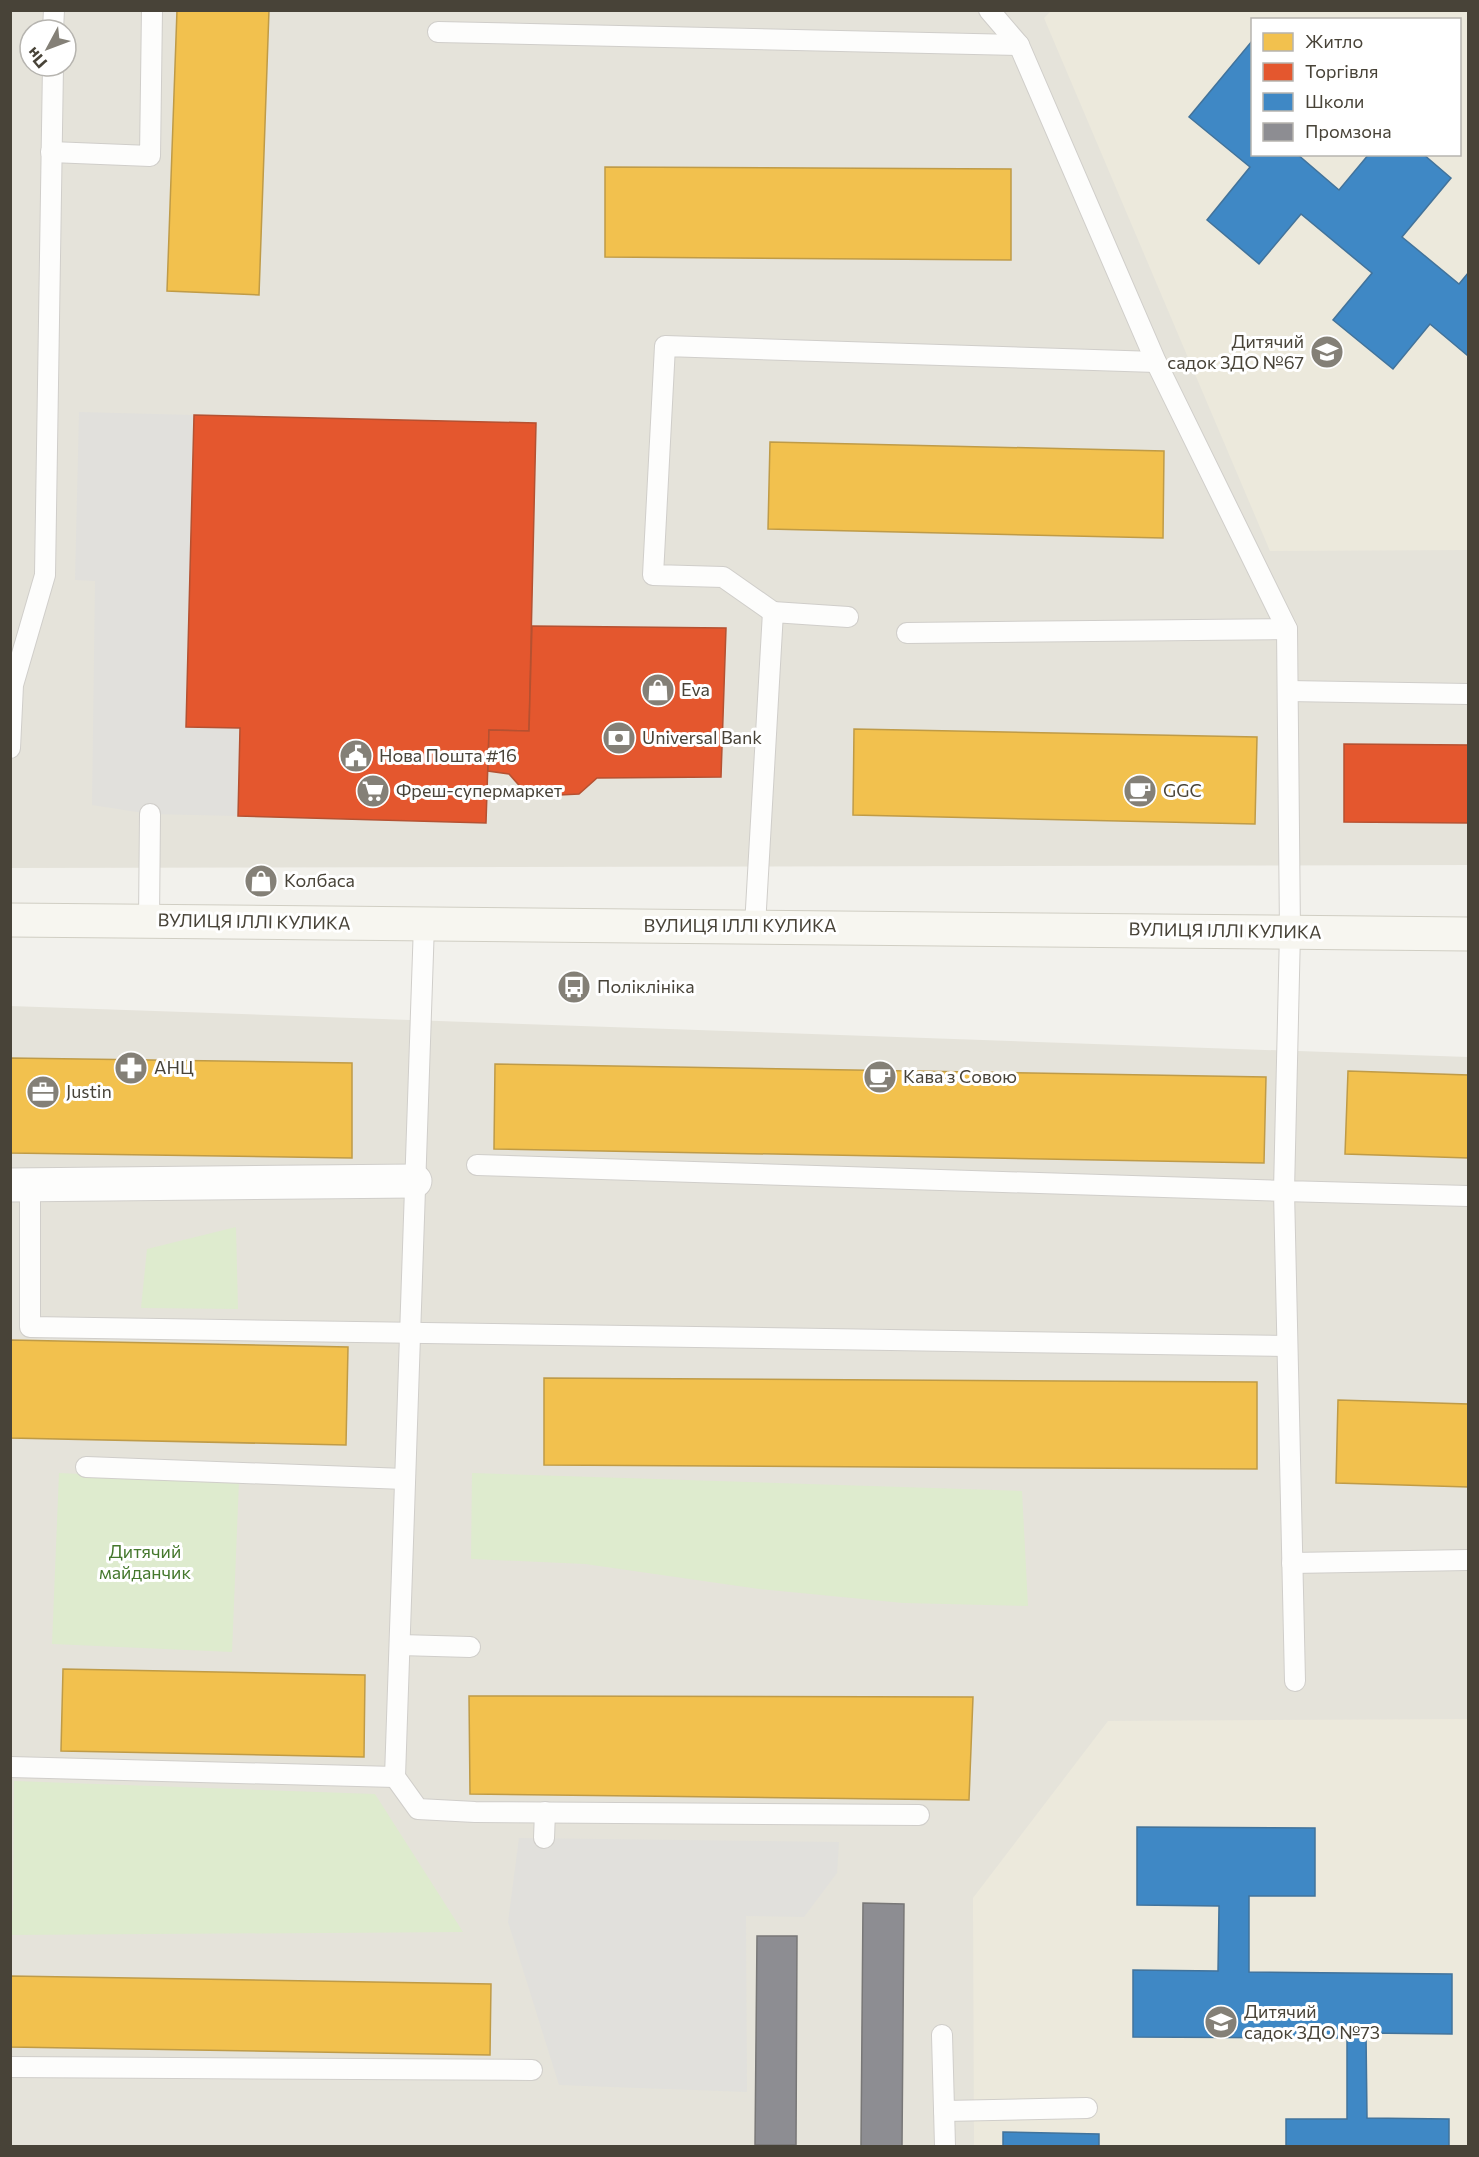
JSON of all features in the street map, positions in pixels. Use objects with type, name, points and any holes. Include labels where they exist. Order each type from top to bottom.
[{"type":"street","name":"ВУЛИЦЯ ІЛЛІ КУЛИКА","points":[[10,920],[1468,934]]},
{"type":"street","points":[[20,1185],[415,1181]]},
{"type":"lane","points":[[51,152],[150,156],[152,10]]},
{"type":"lane","points":[[989,10],[1018,45],[1156,362],[1287,629],[1290,932],[1284,1191],[1295,1681]]},
{"type":"lane","points":[[438,32],[1018,45]]},
{"type":"lane","points":[[10,748],[12,685],[45,576],[53,78]]},
{"type":"lane","points":[[848,617],[773,612],[723,577],[653,575],[665,346],[1156,362]]},
{"type":"lane","points":[[755,926],[773,612]]},
{"type":"lane","points":[[907,633],[1287,629]]},
{"type":"lane","points":[[1288,691],[1468,694]]},
{"type":"lane","points":[[149,921],[150,814]]},
{"type":"lane","points":[[424,924],[395,1777],[418,1809],[919,1815]]},
{"type":"lane","points":[[477,1165],[1468,1196]]},
{"type":"lane","points":[[20,1185],[30,1327],[410,1330],[1287,1346]]},
{"type":"lane","points":[[86,1467],[405,1479]]},
{"type":"lane","points":[[1292,1563],[1468,1560]]},
{"type":"lane","points":[[400,1645],[470,1647]]},
{"type":"lane","points":[[10,1767],[395,1777]]},
{"type":"lane","points":[[544,1838],[545,1812]]},
{"type":"lane","points":[[942,2035],[945,2146]]},
{"type":"lane","points":[[10,2067],[532,2070]]},
{"type":"lane","points":[[944,2111],[1087,2108]]},
{"type":"shaded area","name":"Дитячий садок ЗДО №67","points":[[1052,10],[1468,11],[1468,550],[1270,551],[1044,18]]},
{"type":"shaded area","points":[[10,11],[1468,11],[1468,865],[11,868]]},
{"type":"shaded area","points":[[79,412],[194,415],[186,727],[240,728],[238,816],[150,814],[92,805],[95,581],[75,580]]},
{"type":"shaded area","points":[[10,1006],[1468,1057],[1468,2146],[11,2146]]},
{"type":"shaded area","name":"Дитячий садок ЗДО №73","points":[[1468,1719],[1468,2146],[974,2146],[973,1898],[1108,1721]]},
{"type":"shaded area","points":[[519,1838],[839,1842],[837,1873],[804,1917],[746,1916],[747,2092],[559,2085],[508,1922]]},
{"type":"green space","points":[[236,1227],[238,1309],[141,1308],[147,1249]]},
{"type":"green space","name":"Дитячий майданчик","points":[[59,1473],[239,1481],[232,1652],[52,1644]]},
{"type":"green space","points":[[472,1473],[1022,1491],[1028,1606],[903,1603],[759,1589],[585,1564],[471,1559]]},
{"type":"green space","points":[[14,1781],[375,1794],[463,1932],[11,1935]]},
{"type":"building: Житло","points":[[177,10],[269,10],[259,295],[167,291]]},
{"type":"building: Житло","points":[[605,167],[1011,169],[1011,260],[605,257]]},
{"type":"building: Житло","points":[[770,442],[1164,451],[1163,538],[768,529]]},
{"type":"building: Житло","points":[[854,729],[1257,737],[1255,824],[853,815]]},
{"type":"building: Житло","points":[[10,1058],[352,1063],[352,1158],[10,1153]]},
{"type":"building: Житло","points":[[495,1064],[1266,1077],[1264,1163],[494,1149]]},
{"type":"building: Житло","points":[[1348,1071],[1468,1075],[1468,1158],[1345,1154]]},
{"type":"building: Житло","points":[[10,1340],[348,1347],[346,1445],[10,1438]]},
{"type":"building: Житло","points":[[544,1378],[1257,1382],[1257,1469],[544,1465]]},
{"type":"building: Житло","points":[[1338,1400],[1468,1404],[1468,1487],[1336,1483]]},
{"type":"building: Житло","points":[[63,1669],[365,1675],[364,1757],[61,1751]]},
{"type":"building: Житло","points":[[469,1696],[973,1697],[969,1800],[470,1794]]},
{"type":"building: Житло","points":[[10,1976],[491,1984],[490,2055],[10,2047]]},
{"type":"building: Торгівля","points":[[194,415],[536,423],[529,731],[489,730],[486,823],[238,816],[240,728],[186,727]]},
{"type":"building: Торгівля","points":[[532,626],[726,628],[721,777],[597,778],[579,794],[539,796],[525,792],[509,774],[488,771],[489,730],[529,731]]},
{"type":"building: Торгівля","points":[[1344,744],[1468,745],[1468,823],[1344,822]]},
{"type":"building: Школи","points":[[1251,42],[1251,156],[1299,156],[1339,190],[1367,156],[1425,156],[1451,178],[1402,237],[1459,284],[1468,273],[1468,356],[1430,324],[1393,369],[1333,320],[1372,273],[1301,214],[1259,264],[1207,220],[1250,167],[1189,117]]},
{"type":"building: Школи","points":[[1137,1827],[1315,1828],[1315,1896],[1249,1896],[1249,1972],[1452,1974],[1452,2034],[1366,2033],[1367,2118],[1449,2119],[1449,2146],[1286,2146],[1286,2119],[1347,2119],[1347,2038],[1133,2037],[1133,1970],[1218,1971],[1219,1906],[1137,1905]]},
{"type":"building: Школи","points":[[1003,2132],[1099,2134],[1099,2146],[1003,2146]]},
{"type":"building: Промзона","points":[[863,1903],[904,1904],[902,2146],[861,2146]]},
{"type":"building: Промзона","points":[[757,1936],[797,1936],[796,2145],[755,2145]]},
{"type":"place","name":"Дитячий садок ЗДО №67","points":[[1327,352]]},
{"type":"place","name":"Eva","points":[[658,690]]},
{"type":"place","name":"Universal Bank","points":[[619,738]]},
{"type":"place","name":"Нова Пошта #16","points":[[356,756]]},
{"type":"place","name":"Фреш-супермаркет","points":[[373,791]]},
{"type":"place","name":"GGC","points":[[1140,791]]},
{"type":"place","name":"Колбаса","points":[[261,881]]},
{"type":"place","name":"Поліклініка","points":[[574,987]]},
{"type":"place","name":"АНЦ","points":[[131,1068]]},
{"type":"place","name":"Кава з Совою","points":[[880,1077]]},
{"type":"place","name":"Justin","points":[[43,1092]]},
{"type":"place","name":"Дитячий садок ЗДО №73","points":[[1221,2022]]}]
